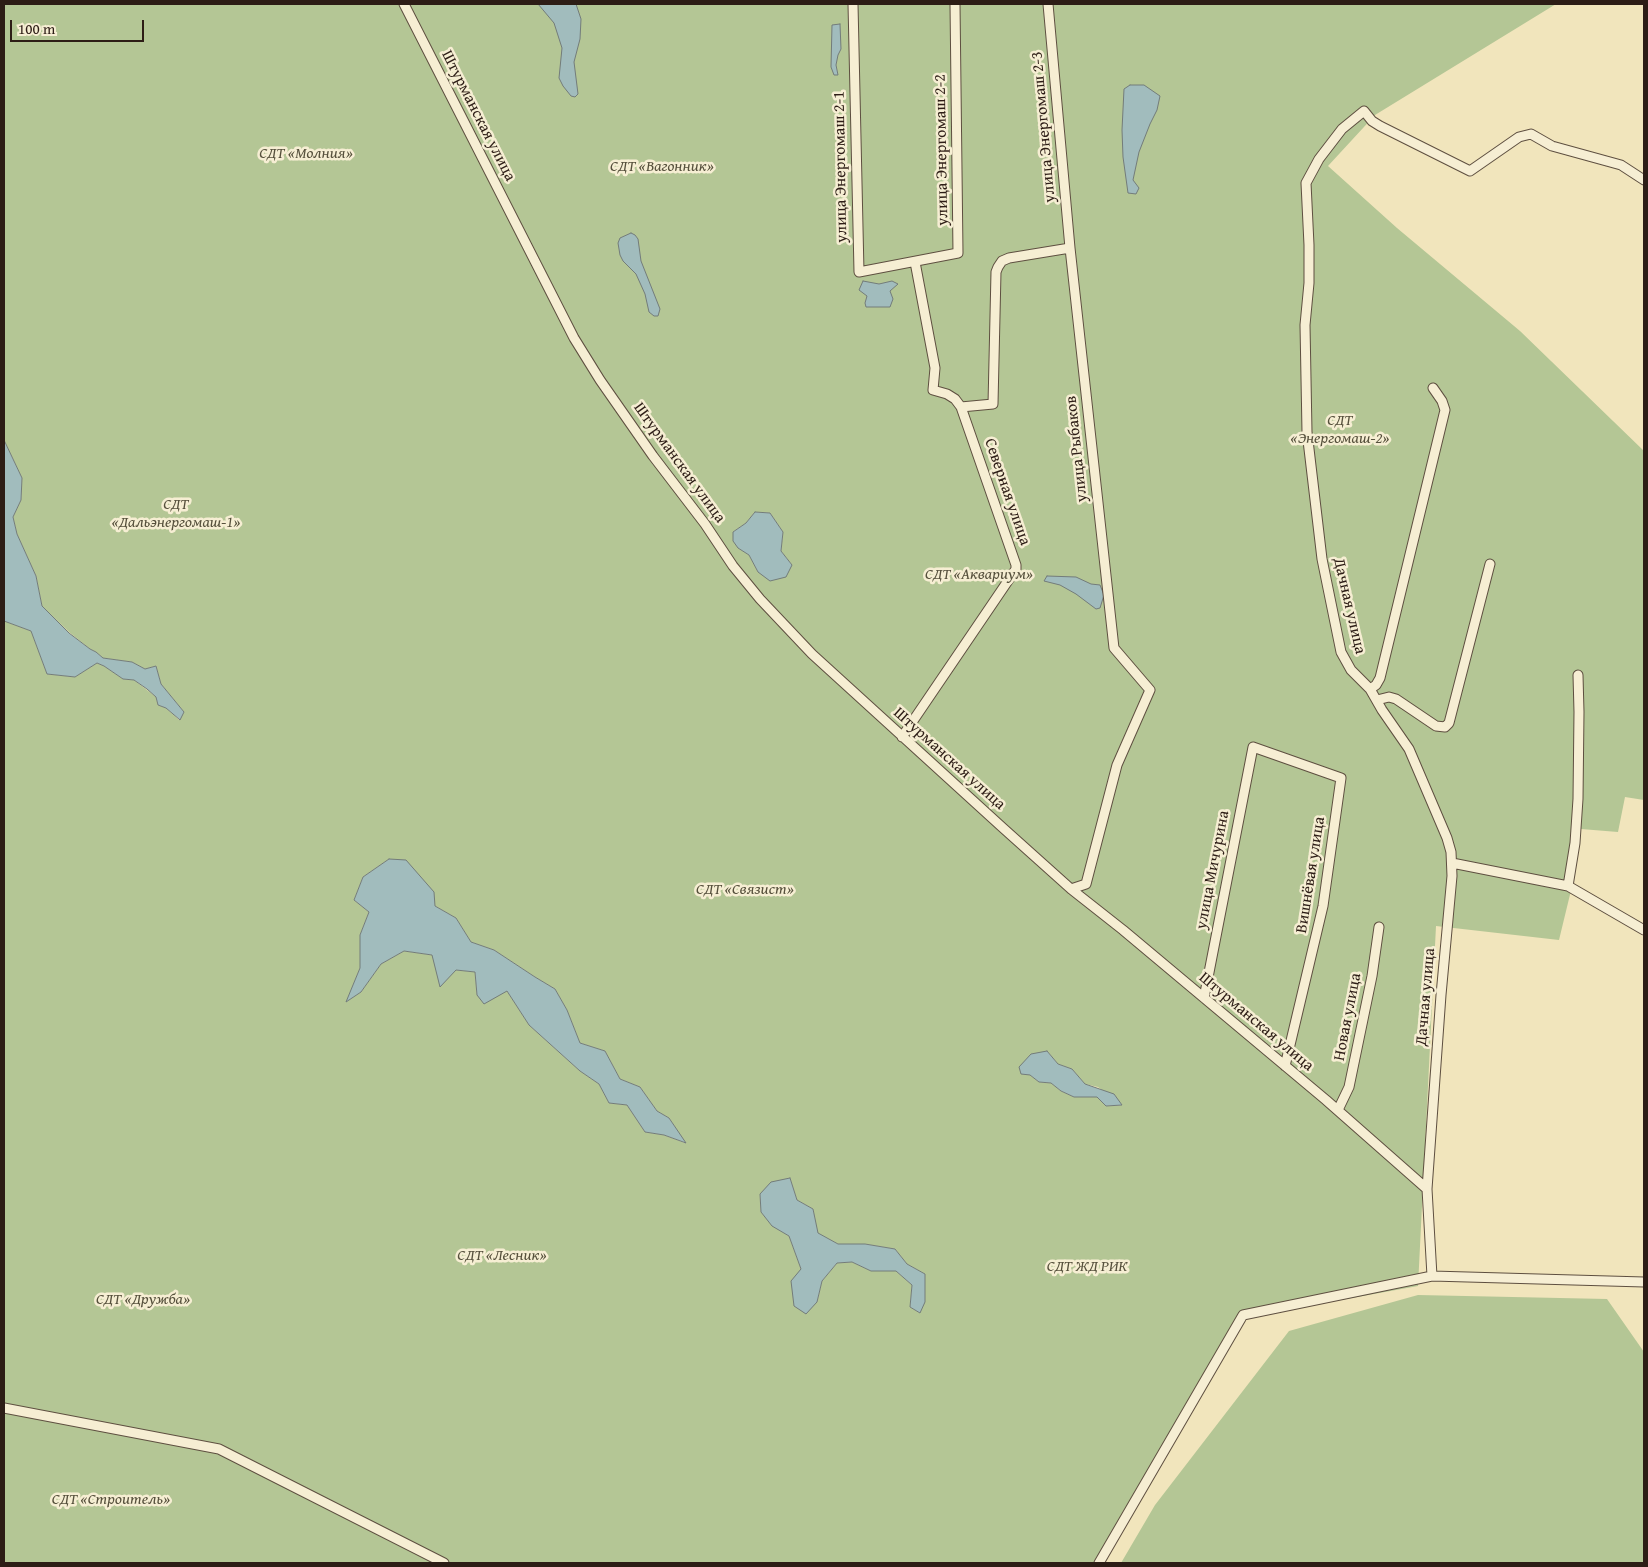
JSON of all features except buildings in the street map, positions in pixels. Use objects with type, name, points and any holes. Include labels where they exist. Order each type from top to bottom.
[{"type":"street","name":"Штурманская улица","points":[[404,4],[574,338],[600,380],[653,456],[705,524],[733,566],[760,599],[812,654],[1070,889],[1123,930],[1338,1110],[1426,1190]]},
{"type":"street","name":"улица Энергомаш 2-1","points":[[853,4],[859,272],[915,262]]},
{"type":"street","name":"улица Энергомаш 2-2","points":[[915,262],[958,253],[955,4]]},
{"type":"street","name":"улица Энергомаш 2-3","points":[[1048,4],[1070,248]]},
{"type":"street","name":"Дачная улица","points":[[1426,1190],[1452,863],[1447,838],[1409,749],[1370,689],[1351,670],[1340,652],[1322,559],[1307,432],[1306,325],[1309,245],[1306,183],[1319,159],[1342,129],[1364,111],[1372,121],[1380,126],[1470,172],[1512,141],[1526,134],[1531,134],[1552,146],[1621,165],[1644,180]]},
{"type":"street","points":[[915,262],[935,368],[933,390],[947,394],[962,407],[993,404],[996,272],[1002,260],[1070,248]]},
{"type":"street","name":"улица Рыбаков","points":[[1070,248],[1114,648],[1150,690],[1117,765],[1086,884],[1070,889]]},
{"type":"street","points":[[1370,689],[1380,678],[1444,410],[1442,401],[1433,388]]},
{"type":"street","name":"Северная улица","points":[[902,737],[1016,568],[1016,562],[962,407]]},
{"type":"street","points":[[1377,700],[1393,698],[1436,726],[1445,727],[1449,723],[1490,564]]},
{"type":"street","points":[[1568,886],[1575,843],[1578,799],[1578,675]]},
{"type":"street","name":"улица Мичурина","points":[[1204,998],[1253,748]]},
{"type":"street","name":"Вишнёвая улица","points":[[1253,748],[1341,778],[1324,906],[1285,1066]]},
{"type":"street","points":[[1452,863],[1568,886],[1644,930]]},
{"type":"street","name":"Новая улица","points":[[1338,1110],[1349,1087],[1372,976],[1379,927]]},
{"type":"street","points":[[1426,1190],[1432,1276]]},
{"type":"street","points":[[1099,1563],[1243,1316],[1432,1276],[1644,1282]]},
{"type":"street","points":[[4,1408],[219,1449],[444,1563]]},
{"type":"green space","points":[[4,4],[1556,4],[1375,115],[1328,166],[1397,228],[1520,331],[1644,451],[1644,800],[1625,797],[1618,832],[1581,829],[1574,878],[1559,940],[1436,926],[1418,1286],[1247,1317],[1103,1563],[4,1563],[4,621],[31,631],[47,674],[75,677],[97,663],[123,679],[134,680],[156,697],[158,705],[166,708],[179,720],[184,712],[161,684],[156,666],[145,669],[132,662],[103,658],[69,632],[42,606],[36,576],[17,534],[13,517],[21,500],[22,478],[4,440]],"holes":[[[755,512],[770,513],[783,532],[781,551],[792,565],[758,572],[749,555],[739,548],[733,532],[746,523]],[[389,859],[435,906],[456,918],[471,942],[494,950],[555,989],[567,1010],[580,1043],[605,1051],[620,1079],[640,1087],[657,1111],[669,1118],[685,1143],[664,1135],[645,1132],[627,1105],[609,1103],[599,1084],[580,1071],[529,1025],[507,991],[477,995],[475,972],[456,970],[432,955],[404,951],[381,964],[361,992],[347,1001],[360,968],[360,935],[369,912],[354,900],[363,877]],[[1047,1051],[1058,1064],[1072,1069],[1085,1084],[1098,1087],[1122,1105],[1106,1106],[1097,1097],[1074,1097],[1061,1091],[1051,1083],[1039,1082],[1030,1075]],[[790,1178],[797,1200],[813,1209],[817,1233],[838,1244],[865,1244],[895,1249],[907,1264],[925,1274],[920,1313],[910,1307],[912,1285],[896,1271],[871,1271],[852,1262],[837,1263],[822,1281],[817,1302],[801,1269],[789,1236],[772,1225],[761,1212],[760,1194]]]},
{"type":"green space","points":[[1418,1295],[1607,1299],[1644,1352],[1644,1563],[1121,1563],[1155,1505],[1289,1331]]},
{"type":"water","points":[[538,4],[576,4],[581,19],[580,39],[574,62],[578,94],[575,97],[571,96],[559,78],[562,48],[554,23]]},
{"type":"water","points":[[840,24],[841,49],[836,65],[838,75],[834,75],[831,67],[832,25]]},
{"type":"water","points":[[1130,85],[1144,85],[1160,96],[1157,110],[1139,152],[1133,180],[1139,188],[1136,194],[1128,193],[1123,157],[1124,89]]},
{"type":"water","points":[[631,233],[638,239],[641,261],[660,309],[658,316],[654,316],[649,312],[645,294],[636,274],[623,261],[620,255],[618,243],[620,238]]},
{"type":"water","points":[[863,281],[879,284],[892,281],[898,284],[890,291],[893,299],[890,307],[866,307],[867,296],[859,290]]},
{"type":"water","points":[[4,440],[22,478],[21,500],[13,517],[17,534],[36,576],[42,606],[69,633],[103,658],[132,662],[145,669],[156,666],[161,684],[184,712],[180,720],[166,708],[158,705],[156,697],[134,680],[123,679],[97,663],[75,677],[47,674],[31,631],[4,621]]},
{"type":"water","points":[[755,512],[770,513],[783,532],[781,551],[792,565],[786,577],[770,581],[758,572],[749,555],[738,548],[733,541],[733,532],[746,523]]},
{"type":"water","points":[[1047,576],[1076,577],[1091,584],[1100,585],[1104,595],[1100,608],[1096,609],[1060,585],[1044,581]]},
{"type":"water","points":[[389,859],[406,860],[434,892],[435,906],[456,918],[471,942],[494,950],[555,989],[567,1010],[580,1043],[605,1051],[620,1079],[640,1087],[657,1111],[669,1118],[686,1143],[664,1135],[645,1132],[627,1105],[609,1103],[599,1084],[580,1071],[529,1025],[507,991],[484,1004],[477,995],[475,972],[456,970],[440,987],[432,955],[404,951],[381,964],[361,992],[346,1002],[360,968],[360,935],[369,912],[354,900],[363,877]]},
{"type":"water","points":[[1047,1051],[1058,1064],[1072,1069],[1085,1084],[1114,1094],[1122,1105],[1106,1106],[1097,1097],[1074,1097],[1061,1091],[1051,1083],[1039,1082],[1030,1075],[1021,1074],[1019,1067],[1031,1054]]},
{"type":"water","points":[[790,1178],[797,1200],[813,1209],[818,1233],[838,1244],[865,1244],[895,1249],[907,1264],[925,1274],[925,1302],[920,1313],[910,1307],[912,1285],[896,1271],[871,1271],[852,1262],[837,1263],[822,1281],[817,1302],[806,1314],[794,1306],[791,1281],[801,1269],[789,1236],[772,1226],[761,1212],[760,1194],[771,1182]]},
{"type":"park label","name":"СДТ «Молния»","points":[[306,154]]},
{"type":"park label","name":"СДТ «Вагонник»","points":[[662,167]]},
{"type":"park label","name":"СДТ «Энергомаш-2»","points":[[1340,430]]},
{"type":"park label","name":"СДТ «Дальэнергомаш-1»","points":[[176,514]]},
{"type":"park label","name":"СДТ «Аквариум»","points":[[979,575]]},
{"type":"park label","name":"СДТ «Связист»","points":[[745,890]]},
{"type":"park label","name":"СДТ «Лесник»","points":[[502,1256]]},
{"type":"park label","name":"СДТ ЖД РИК","points":[[1087,1267]]},
{"type":"park label","name":"СДТ «Дружба»","points":[[143,1300]]},
{"type":"park label","name":"СДТ «Строитель»","points":[[111,1500]]}]
